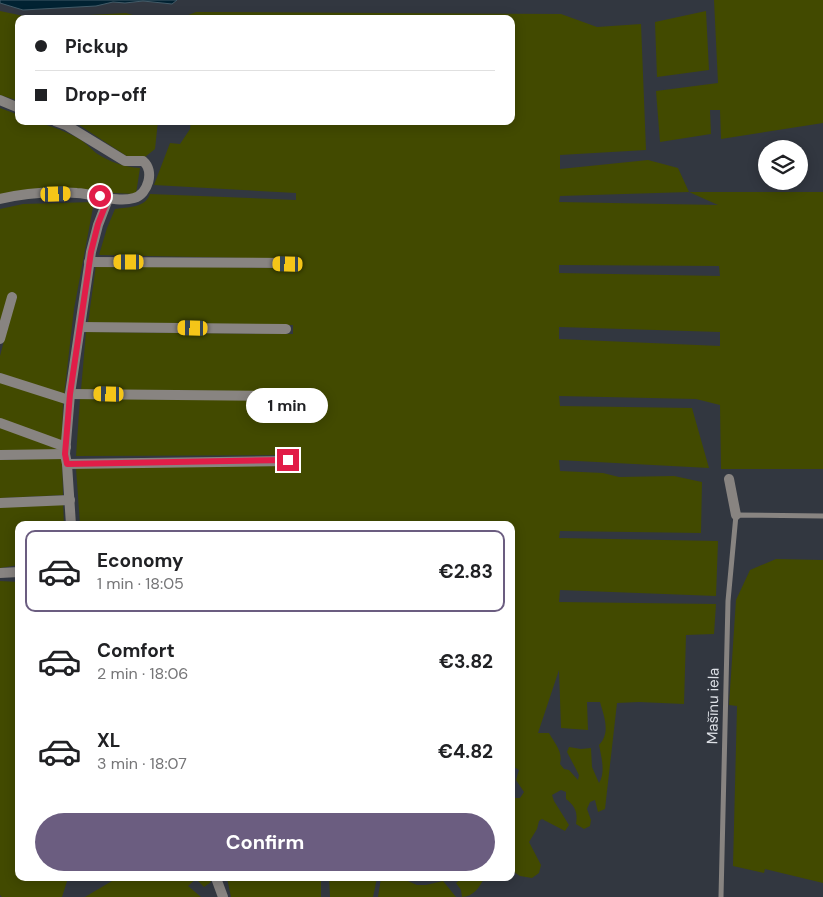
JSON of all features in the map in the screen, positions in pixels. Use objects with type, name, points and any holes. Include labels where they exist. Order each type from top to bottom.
[{"type":"street","points":[[0,100],[15,106]]},
{"type":"street","points":[[0,199],[18,195],[75,193],[100,196],[108,199],[133,198],[141,195],[146,188],[148,179],[149,172],[146,164],[137,160],[126,160],[66,125]]},
{"type":"street","points":[[71,521],[66,455],[70,397],[89,262],[98,224],[108,199]]},
{"type":"street","points":[[89,262],[288,264]]},
{"type":"street","points":[[0,338],[12,297]]},
{"type":"street","points":[[81,327],[286,329]]},
{"type":"street","points":[[0,378],[70,397],[288,396]]},
{"type":"street","points":[[0,423],[66,455]]},
{"type":"street","points":[[0,455],[288,460]]},
{"type":"street","points":[[729,479],[736,515]]},
{"type":"street","points":[[0,503],[70,500]]},
{"type":"street","points":[[0,573],[15,572]]},
{"type":"street","points":[[217,881],[223,897]]},
{"type":"lane","points":[[736,515],[823,516]]},
{"type":"lane","name":"Mašīnu iela","points":[[721,897],[728,601],[736,515]]},
{"type":"green space","points":[[714,0],[823,0],[823,123],[721,139],[720,110],[710,110],[711,134],[660,142],[656,91],[718,83]]},
{"type":"green space","points":[[0,11],[19,15],[15,15],[15,100],[0,95]]},
{"type":"green space","points":[[706,11],[709,70],[657,77],[655,22]]},
{"type":"green space","points":[[196,12],[561,14],[597,27],[641,24],[646,150],[560,155],[560,169],[648,160],[678,168],[689,192],[823,192],[823,469],[721,469],[720,405],[696,399],[559,396],[560,406],[692,408],[709,468],[559,460],[560,471],[603,473],[619,477],[674,476],[702,482],[701,533],[560,531],[559,538],[718,541],[716,596],[560,590],[559,602],[716,604],[714,634],[686,635],[684,704],[617,703],[605,809],[598,812],[595,800],[590,802],[587,809],[591,820],[590,826],[584,829],[576,824],[577,816],[574,807],[566,799],[566,792],[561,790],[552,795],[569,825],[565,831],[542,819],[539,821],[537,829],[529,842],[541,865],[539,873],[532,878],[520,876],[515,873],[515,798],[520,798],[524,792],[516,780],[519,770],[515,768],[515,521],[80,521],[76,468],[294,464],[293,455],[76,456],[80,398],[292,400],[292,392],[81,390],[86,332],[293,334],[293,325],[88,323],[96,265],[294,268],[294,259],[99,255],[115,209],[140,204],[148,199],[150,194],[296,200],[296,193],[154,185],[170,143],[180,144],[190,125],[515,125],[515,15],[188,15]],"holes":[[[689,192],[718,205],[559,202],[560,196]],[[559,265],[719,266],[720,276],[559,273]],[[559,327],[720,332],[720,346],[559,339]],[[559,670],[561,728],[588,730],[587,702],[600,702],[606,730],[603,740],[599,745],[603,769],[599,783],[592,767],[591,748],[569,747],[567,752],[579,775],[578,780],[560,764],[559,751],[549,733],[538,733]]]},
{"type":"green space","points":[[126,13],[133,15],[89,15]]},
{"type":"green space","points":[[0,108],[15,114],[15,125],[51,126],[81,140],[96,153],[112,161],[140,168],[136,194],[113,193],[107,189],[26,191],[0,196]]},
{"type":"green space","points":[[79,125],[158,125],[155,149],[145,157],[128,157]]},
{"type":"green space","points":[[94,202],[74,309],[64,396],[0,373],[0,356],[16,294],[0,326],[0,209],[23,204]]},
{"type":"green space","points":[[0,381],[63,402],[62,442],[0,420]]},
{"type":"green space","points":[[0,425],[62,449],[62,453],[0,452]]},
{"type":"green space","points":[[62,458],[63,495],[0,498],[0,460]]},
{"type":"green space","points":[[63,502],[64,521],[15,521],[15,566],[0,568],[0,506]]},
{"type":"green space","points":[[776,559],[823,560],[823,883],[765,869],[764,873],[733,866],[737,706],[729,705],[736,600],[750,570]]},
{"type":"green space","points":[[0,581],[15,582],[15,881],[67,881],[62,897],[2,897],[0,895]]},
{"type":"green space","points":[[112,881],[194,881],[188,886],[201,897],[85,897]]},
{"type":"green space","points":[[198,881],[210,881],[211,882],[204,887]]},
{"type":"green space","points":[[228,881],[321,881],[321,897],[231,897]]},
{"type":"green space","points":[[329,881],[376,881],[373,897],[330,897]]},
{"type":"green space","points":[[381,881],[408,881],[417,885],[426,885],[443,881],[456,897],[378,897]]},
{"type":"green space","points":[[458,881],[482,881],[476,891],[466,897],[462,897],[461,890],[456,883]]},
{"type":"water","points":[[0,0],[177,0],[172,4],[143,1],[113,2],[96,6],[23,10],[0,3]]},
{"type":"route","points":[[100,196],[108,199],[98,224],[91,252],[70,394],[65,454],[67,464],[288,460]]}]
